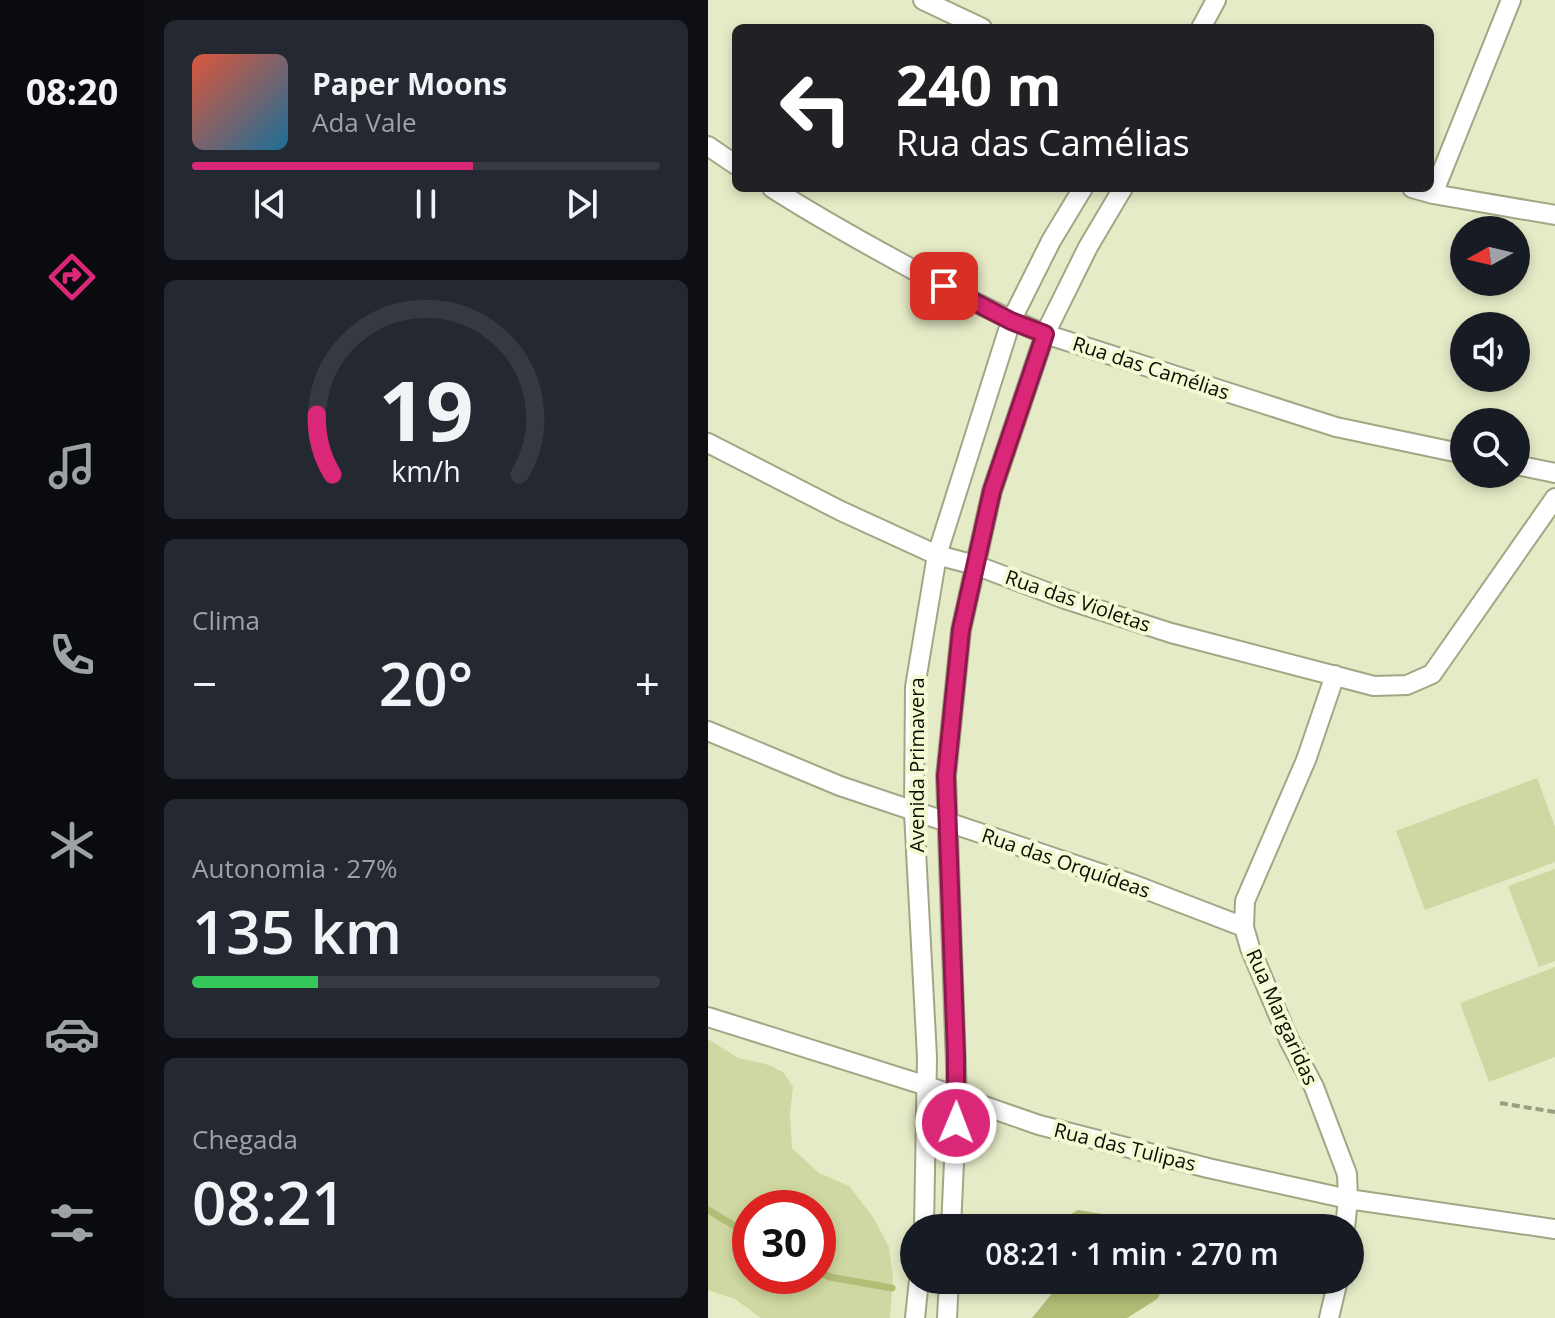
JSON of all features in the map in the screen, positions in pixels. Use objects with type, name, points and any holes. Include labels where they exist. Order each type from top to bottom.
[{"type":"street","points":[[923,0],[974,24]]},
{"type":"street","points":[[1203,24],[1216,0]]},
{"type":"street","points":[[1434,192],[1511,0]]},
{"type":"street","points":[[708,146],[732,162]]},
{"type":"street","name":"Rua das Camélias","points":[[778,192],[813,215],[1011,321],[1336,427],[1450,451]]},
{"type":"street","name":"Avenida Primavera","points":[[924,1214],[927,1086],[914,813],[915,687],[937,555],[1011,321],[1051,241],[1081,192]]},
{"type":"street","name":"Avenida Primavera","points":[[952,1214],[957,1096],[946,776],[961,630],[992,491],[1045,334],[1088,247],[1121,192]]},
{"type":"street","points":[[1426,192],[1555,215]]},
{"type":"street","name":"Rua das Violetas","points":[[708,443],[841,511],[937,555],[975,565],[1065,599],[1171,633],[1374,686],[1407,685],[1432,674],[1555,498]]},
{"type":"street","points":[[1530,468],[1555,473]]},
{"type":"street","name":"Rua Margaridas","points":[[1335,675],[1306,760],[1245,901],[1244,927],[1289,1040],[1314,1087],[1347,1174],[1346,1214]]},
{"type":"street","name":"Rua das Orquídeas","points":[[708,731],[840,786],[1132,884],[1244,927]]},
{"type":"street","name":"Rua das Tulipas","points":[[708,1017],[1054,1129],[1208,1168],[1348,1199],[1555,1229]]},
{"type":"street","points":[[915,1318],[918,1294]]},
{"type":"street","points":[[947,1318],[948,1294]]},
{"type":"street","points":[[1329,1318],[1335,1294]]},
{"type":"path","points":[[1500,1103],[1555,1112]]},
{"type":"shaded area","points":[[1537,778],[1555,827],[1555,862],[1425,910],[1396,831]]},
{"type":"shaded area","points":[[1555,869],[1555,961],[1539,967],[1508,886]]},
{"type":"shaded area","points":[[1555,967],[1555,1057],[1489,1082],[1460,1003]]},
{"type":"shaded area","points":[[708,1039],[738,1058],[769,1065],[783,1072],[793,1087],[790,1114],[792,1148],[819,1173],[849,1186],[873,1217],[889,1247],[893,1277],[890,1318],[761,1318],[735,1299],[708,1290]]},
{"type":"shaded area","points":[[1078,1210],[1103,1214],[1071,1214]]},
{"type":"shaded area","points":[[1052,1294],[1160,1294],[1127,1318],[1032,1318]]},
{"type":"waterway","points":[[708,1210],[732,1224]]},
{"type":"waterway","points":[[836,1278],[892,1288]]},
{"type":"route","points":[[944,286],[1011,321],[1045,334],[992,491],[961,630],[946,776],[956,1123]]}]
